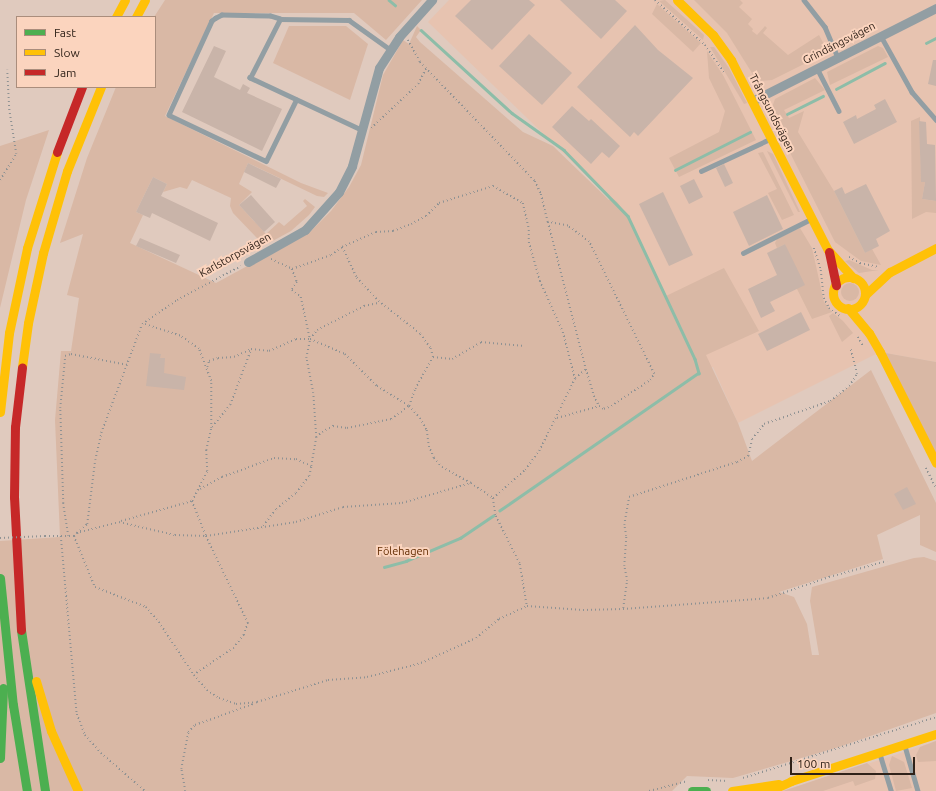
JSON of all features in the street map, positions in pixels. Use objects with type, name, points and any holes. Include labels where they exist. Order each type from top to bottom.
[{"type":"main road","points":[[117,16],[125,0]]},
{"type":"main road","points":[[137,16],[145,0]]},
{"type":"main road","name":"Trångsundsvägen","points":[[677,0],[713,35],[754,100],[835,263],[836,285]]},
{"type":"main road","points":[[0,412],[9,333],[27,248],[51,167],[82,88]]},
{"type":"main road","points":[[44,791],[20,623],[14,463],[19,393],[28,323],[54,212],[81,133],[101,88]]},
{"type":"main road","points":[[936,248],[890,272],[856,279],[844,278],[836,285],[836,300],[848,308],[869,333],[936,463]]},
{"type":"main road","points":[[835,263],[864,287],[869,333]]},
{"type":"main road","points":[[848,308],[857,306],[864,297],[890,272]]},
{"type":"main road","points":[[0,578],[5,644],[27,791]]},
{"type":"main road","points":[[20,623],[51,731],[78,791]]},
{"type":"main road","points":[[0,758],[5,644]]},
{"type":"main road","points":[[769,791],[791,781],[936,734]]},
{"type":"main road","points":[[732,786],[760,787],[791,781]]},
{"type":"main road","points":[[751,791],[760,787]]},
{"type":"main road","points":[[692,791],[706,791]]},
{"type":"street","name":"Karlstorpsvägen","points":[[248,262],[305,230],[340,192],[352,166],[379,68],[390,50],[432,0]]},
{"type":"street","name":"Grindängsvägen","points":[[754,100],[936,8]]},
{"type":"lane","points":[[804,0],[825,27],[838,58]]},
{"type":"lane","points":[[296,100],[266,161],[169,115],[212,21],[222,15],[349,20],[390,50]]},
{"type":"lane","points":[[280,18],[250,78],[361,130]]},
{"type":"lane","points":[[881,36],[905,81],[936,120]]},
{"type":"lane","points":[[817,68],[839,111]]},
{"type":"lane","points":[[701,171],[772,138]]},
{"type":"lane","points":[[743,253],[812,218]]},
{"type":"lane","points":[[904,745],[918,791]]},
{"type":"lane","points":[[879,752],[891,791]]},
{"type":"path","points":[[655,0],[705,45],[727,76]]},
{"type":"path","points":[[406,30],[409,45],[426,68],[482,128],[529,172],[541,194],[586,368],[599,406]]},
{"type":"path","points":[[361,130],[373,128],[380,123],[418,84],[426,68]]},
{"type":"path","points":[[0,180],[16,154],[9,110],[7,70]]},
{"type":"path","points":[[752,78],[759,84],[768,83]]},
{"type":"path","points":[[768,114],[773,99]]},
{"type":"path","points":[[266,253],[276,262],[292,268],[331,256],[342,247],[376,232],[393,231],[410,224],[426,216],[439,203],[493,186],[512,195],[522,203],[528,222],[529,242],[540,280],[563,332],[575,378]]},
{"type":"path","points":[[548,222],[568,226],[590,242],[654,374],[650,380],[611,406],[604,408],[599,406],[556,418]]},
{"type":"path","points":[[814,246],[821,270],[824,298],[829,308],[844,319]]},
{"type":"path","points":[[342,247],[356,277],[378,302],[420,334],[433,357]]},
{"type":"path","points":[[821,270],[847,255],[860,263],[881,267]]},
{"type":"path","name":"Karlstorpsvägen","points":[[142,324],[177,300],[248,262]]},
{"type":"path","points":[[263,526],[276,509],[296,493],[309,476],[316,437],[313,393],[306,358],[310,339],[301,297],[292,290],[297,282],[292,268]]},
{"type":"path","points":[[310,339],[317,330],[364,306],[378,302]]},
{"type":"path","points":[[74,536],[76,533],[87,524],[95,460],[101,433],[128,365],[142,324],[180,336],[198,348],[207,367],[213,398],[211,428],[206,450],[207,471],[200,489],[192,501],[76,533]]},
{"type":"path","points":[[856,335],[864,348]]},
{"type":"path","points":[[207,367],[210,361],[234,357],[251,350],[270,351],[296,339],[310,339],[345,354],[377,386],[409,406],[420,418],[427,430],[429,446],[434,458],[442,467],[471,483],[493,498],[496,516],[520,564],[527,606]]},
{"type":"path","points":[[433,357],[452,360],[482,342],[526,346]]},
{"type":"path","points":[[623,609],[627,581],[624,566],[626,536],[624,525],[630,497],[737,462],[748,456],[752,439],[764,424],[830,401],[850,386],[857,374],[850,348]]},
{"type":"path","points":[[211,428],[230,405],[251,350]]},
{"type":"path","points":[[68,536],[61,472],[60,408],[65,356],[71,354],[128,365]]},
{"type":"path","points":[[316,437],[333,426],[347,428],[391,419],[409,406],[415,389],[433,357]]},
{"type":"path","points":[[493,498],[525,470],[556,418],[575,378],[586,368]]},
{"type":"path","points":[[200,489],[222,477],[274,458],[296,459],[311,466]]},
{"type":"path","points":[[925,467],[936,488]]},
{"type":"path","points":[[119,522],[175,535],[206,536],[296,522],[343,507],[402,502],[471,483]]},
{"type":"path","points":[[192,501],[206,536],[248,623],[244,635],[234,648],[194,675]]},
{"type":"path","points":[[62,536],[77,714],[85,735],[101,753],[144,791]]},
{"type":"path","points":[[0,538],[74,536]]},
{"type":"path","points":[[74,536],[94,587],[146,607],[160,622],[194,675],[219,698],[236,704],[257,702]]},
{"type":"path","points":[[185,791],[181,769],[188,732],[195,725],[257,702],[328,680],[366,677],[421,663],[476,638],[499,619],[527,606],[583,610],[623,609],[768,598],[829,577],[887,561]]},
{"type":"path","points":[[739,779],[936,718]]},
{"type":"path","points":[[706,780],[732,786]]},
{"type":"path","points":[[649,791],[692,781]]},
{"type":"shaded area","points":[[449,0],[936,0],[936,362],[880,352],[738,423],[713,367],[699,373],[628,216],[428,22]]},
{"type":"shaded area","points":[[936,741],[936,791],[783,791],[892,756]]},
{"type":"green space","name":"Fölehagen","points":[[165,0],[422,0],[386,40],[354,13],[214,13],[165,116],[301,183],[328,193],[324,197],[317,196],[248,163],[239,184],[252,192],[239,205],[266,234],[279,222],[284,226],[307,206],[303,201],[305,199],[315,207],[309,215],[291,231],[269,243],[257,238],[233,213],[230,206],[231,198],[192,180],[187,189],[180,187],[163,192],[167,184],[153,177],[136,212],[143,215],[130,243],[216,283],[310,232],[331,211],[349,187],[361,165],[383,75],[403,40],[409,44],[417,26],[421,30],[416,37],[420,42],[523,132],[553,146],[609,200],[612,198],[617,202],[628,216],[666,296],[724,268],[759,331],[706,355],[738,423],[752,461],[871,370],[936,503],[936,552],[920,545],[920,515],[877,535],[883,559],[779,592],[794,597],[807,624],[812,655],[819,655],[810,601],[812,587],[914,558],[924,557],[936,561],[936,713],[839,747],[733,778],[687,776],[672,791],[0,791],[0,541],[60,537],[55,420],[61,351],[71,351],[79,298],[67,295],[83,234],[60,243],[87,158],[116,88],[156,88],[156,16],[155,16]]},
{"type":"green space","points":[[665,0],[704,35],[703,40],[659,1]]},
{"type":"green space","points":[[694,0],[740,0],[743,3],[739,7],[752,19],[748,24],[753,29],[752,31],[757,35],[765,26],[767,28],[763,33],[788,55],[819,35],[828,52],[772,80],[757,81],[727,33]]},
{"type":"green space","points":[[657,4],[701,43],[693,52],[652,14]]},
{"type":"green space","points":[[289,26],[346,26],[368,44],[350,100],[273,63]]},
{"type":"green space","points":[[878,46],[883,48],[888,57],[830,85],[827,72]]},
{"type":"green space","points":[[710,47],[714,47],[729,68],[747,103],[744,104]]},
{"type":"green space","points":[[707,51],[723,75],[756,140],[679,177],[669,158],[719,132],[725,111],[709,78]]},
{"type":"green space","points":[[815,78],[825,90],[784,110],[789,118],[804,111],[798,132],[834,191],[865,253],[872,249],[881,265],[861,261],[835,242],[770,113],[775,99]]},
{"type":"green space","points":[[920,117],[921,181],[925,182],[922,199],[936,201],[936,213],[926,212],[912,219],[911,121]]},
{"type":"green space","points":[[49,130],[26,200],[0,308],[0,146]]},
{"type":"green space","points":[[767,151],[773,154],[800,212],[798,212]]},
{"type":"green space","points":[[763,152],[794,215],[782,220],[768,193],[777,189],[758,153]]},
{"type":"green space","points":[[800,228],[812,248],[824,302],[832,312],[812,319],[797,289],[785,244],[777,248],[775,243],[777,239]]},
{"type":"green space","points":[[849,260],[872,270],[879,270],[859,273],[845,261]]},
{"type":"green space","points":[[846,283],[854,283],[859,288],[857,299],[854,301],[846,301],[841,296],[841,288]]},
{"type":"green space","points":[[833,313],[843,321],[853,333],[842,342],[829,316]]},
{"type":"green space","points":[[880,352],[936,362],[936,463]]},
{"type":"green space","points":[[936,741],[936,761],[918,762],[916,755],[920,747]]},
{"type":"green space","points":[[892,756],[904,762],[912,788],[896,791],[889,765]]},
{"type":"green space","points":[[867,763],[876,771],[875,779],[855,786],[853,781],[823,791],[783,791]]},
{"type":"building","points":[[471,0],[529,0],[535,5],[492,50],[455,16]]},
{"type":"building","points":[[560,0],[615,0],[627,11],[601,39]]},
{"type":"building","points":[[635,25],[658,50],[693,78],[638,136],[634,132],[630,137],[577,87]]},
{"type":"building","points":[[529,34],[572,73],[542,105],[499,66]]},
{"type":"building","points":[[214,46],[226,51],[214,77],[240,90],[243,84],[250,88],[247,93],[282,109],[262,151],[182,112]]},
{"type":"building","points":[[933,60],[936,60],[936,86],[928,84]]},
{"type":"building","points":[[885,99],[897,122],[854,144],[843,122],[856,115],[857,119],[876,109],[874,105]]},
{"type":"building","points":[[572,106],[589,121],[591,119],[620,146],[609,158],[602,152],[591,164],[552,127]]},
{"type":"building","points":[[919,121],[926,122],[927,144],[935,145],[936,201],[922,199],[925,182],[921,182]]},
{"type":"building","points":[[248,163],[281,179],[276,188],[244,172]]},
{"type":"building","points":[[724,164],[733,183],[725,187],[716,168]]},
{"type":"building","points":[[153,177],[167,184],[161,196],[218,223],[210,241],[152,213],[150,218],[136,212]]},
{"type":"building","points":[[694,179],[703,197],[689,204],[680,186]]},
{"type":"building","points":[[866,184],[890,231],[876,239],[879,246],[865,253],[834,191],[842,187],[845,194]]},
{"type":"building","points":[[663,192],[693,255],[669,266],[639,204]]},
{"type":"building","points":[[251,195],[275,222],[264,232],[239,205]]},
{"type":"building","points":[[767,195],[783,229],[749,246],[733,212]]},
{"type":"building","points":[[140,238],[180,255],[176,263],[136,246]]},
{"type":"building","points":[[785,244],[805,285],[770,302],[775,311],[761,318],[748,289],[777,275],[767,253]]},
{"type":"building","points":[[801,312],[810,330],[767,351],[758,334]]},
{"type":"building","points":[[150,353],[161,354],[160,358],[165,358],[164,373],[186,377],[184,390],[146,386]]},
{"type":"building","points":[[907,487],[916,504],[903,510],[894,494]]},
{"type":"waterway","points":[[389,0],[395,5]]},
{"type":"waterway","points":[[421,30],[512,113],[564,150],[628,216],[695,359],[699,373],[500,511]]},
{"type":"waterway","points":[[926,43],[936,38]]},
{"type":"waterway","points":[[836,89],[885,63]]},
{"type":"waterway","points":[[787,114],[823,96]]},
{"type":"waterway","points":[[675,170],[750,132]]},
{"type":"waterway","points":[[384,567],[406,561],[460,538],[493,516]]},
{"type":"traffic: fast","points":[[0,578],[13,705],[27,791]]},
{"type":"traffic: fast","points":[[21,630],[45,791]]},
{"type":"traffic: fast","points":[[0,758],[3,688]]},
{"type":"traffic: fast","points":[[692,791],[706,791]]},
{"type":"traffic: slow","points":[[117,16],[125,0]]},
{"type":"traffic: slow","points":[[137,16],[145,0]]},
{"type":"traffic: slow","points":[[677,0],[713,35],[731,60],[828,250],[853,278]]},
{"type":"traffic: slow","points":[[22,367],[28,323],[43,253],[67,171],[101,88]]},
{"type":"traffic: slow","points":[[0,412],[9,333],[27,248],[57,152]]},
{"type":"traffic: slow","points":[[865,295],[890,272],[936,248]]},
{"type":"traffic: slow","points":[[849,277],[860,282],[865,293],[860,304],[849,309],[838,304],[833,293],[838,282],[849,277]]},
{"type":"traffic: slow","points":[[848,308],[869,333],[880,352],[936,463]]},
{"type":"traffic: slow","points":[[36,681],[51,731],[78,791]]},
{"type":"traffic: slow","points":[[769,791],[791,781],[936,734]]},
{"type":"traffic: slow","points":[[732,791],[778,784]]},
{"type":"traffic: jam","points":[[57,152],[82,88]]},
{"type":"traffic: jam","points":[[829,252],[836,285]]},
{"type":"traffic: jam","points":[[21,630],[14,497],[15,427],[22,367]]}]
